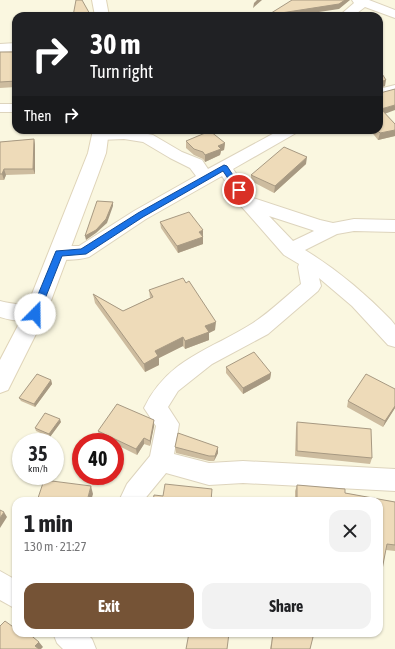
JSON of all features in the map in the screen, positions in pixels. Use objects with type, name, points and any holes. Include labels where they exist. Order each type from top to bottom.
[{"type":"street","points":[[99,0],[101,12]]},
{"type":"street","points":[[349,12],[361,1],[395,14]]},
{"type":"street","points":[[0,48],[12,47]]},
{"type":"street","points":[[383,93],[395,89]]},
{"type":"street","points":[[0,108],[12,108]]},
{"type":"street","points":[[0,382],[35,314],[89,175],[97,153],[101,134]]},
{"type":"street","points":[[124,134],[148,138],[176,155],[196,164],[206,178]]},
{"type":"street","points":[[59,253],[83,252],[140,215],[284,134]]},
{"type":"street","points":[[224,167],[247,202],[290,250],[311,262],[348,290],[395,339]]},
{"type":"street","points":[[247,202],[318,226],[333,229]]},
{"type":"street","points":[[290,250],[333,229],[354,225],[395,226]]},
{"type":"street","points":[[133,497],[135,492],[161,462],[168,424],[155,408],[170,385],[205,358],[261,328],[311,286],[307,268],[311,262]]},
{"type":"street","points":[[2,312],[35,314]]},
{"type":"street","points":[[161,462],[209,474],[243,472],[395,480]]},
{"type":"street","points":[[0,584],[12,593]]},
{"type":"street","points":[[72,637],[82,649]]},
{"type":"building","points":[[76,0],[82,0],[89,12],[74,12]]},
{"type":"building","points":[[292,0],[345,0],[339,4],[287,12],[273,12]]},
{"type":"building","points":[[0,52],[12,52],[12,81],[0,82]]},
{"type":"building","points":[[395,89],[395,105],[383,108],[383,92]]},
{"type":"building","points":[[383,111],[395,124],[395,130],[383,132]]},
{"type":"building","points":[[203,134],[214,134],[225,143],[218,146],[221,149],[205,155],[203,152],[194,149],[186,141]]},
{"type":"building","points":[[34,139],[33,169],[4,169],[2,174],[0,174],[0,142]]},
{"type":"building","points":[[284,147],[307,157],[275,186],[251,175]]},
{"type":"building","points":[[97,201],[113,202],[106,219],[96,230],[85,236]]},
{"type":"building","points":[[189,212],[203,230],[199,232],[203,237],[177,246],[160,222]]},
{"type":"building","points":[[183,278],[186,283],[189,281],[216,322],[205,326],[209,332],[185,341],[183,337],[155,351],[158,356],[144,364],[93,294],[123,311],[153,297],[149,290]]},
{"type":"building","points":[[254,352],[271,373],[243,388],[226,367]]},
{"type":"building","points":[[37,374],[51,380],[34,404],[19,398]]},
{"type":"building","points":[[366,374],[395,389],[395,406],[385,421],[348,401]]},
{"type":"building","points":[[117,404],[154,420],[150,441],[144,438],[136,449],[124,443],[124,433],[102,433],[98,431]]},
{"type":"building","points":[[45,413],[60,419],[50,433],[35,428]]},
{"type":"building","points":[[297,422],[371,429],[372,458],[297,451]]},
{"type":"building","points":[[178,433],[218,447],[215,456],[209,456],[175,447]]},
{"type":"building","points":[[64,483],[72,484],[72,485],[91,486],[88,497],[38,497],[42,485],[64,485]]},
{"type":"building","points":[[165,484],[212,489],[211,497],[154,497],[154,495],[163,496]]},
{"type":"building","points":[[297,485],[345,489],[345,493],[367,497],[297,497]]},
{"type":"building","points":[[383,500],[395,502],[395,545],[387,544],[383,564]]},
{"type":"building","points":[[0,510],[4,512],[0,518]]},
{"type":"building","points":[[5,621],[12,626],[12,637],[33,637],[39,642],[35,646],[39,649],[0,649],[0,626]]},
{"type":"building","points":[[188,637],[228,637],[227,649],[186,649]]},
{"type":"building","points":[[272,637],[313,637],[310,649],[271,649]]},
{"type":"route","points":[[35,314],[59,253],[83,252],[140,215],[224,167],[239,190]]}]
